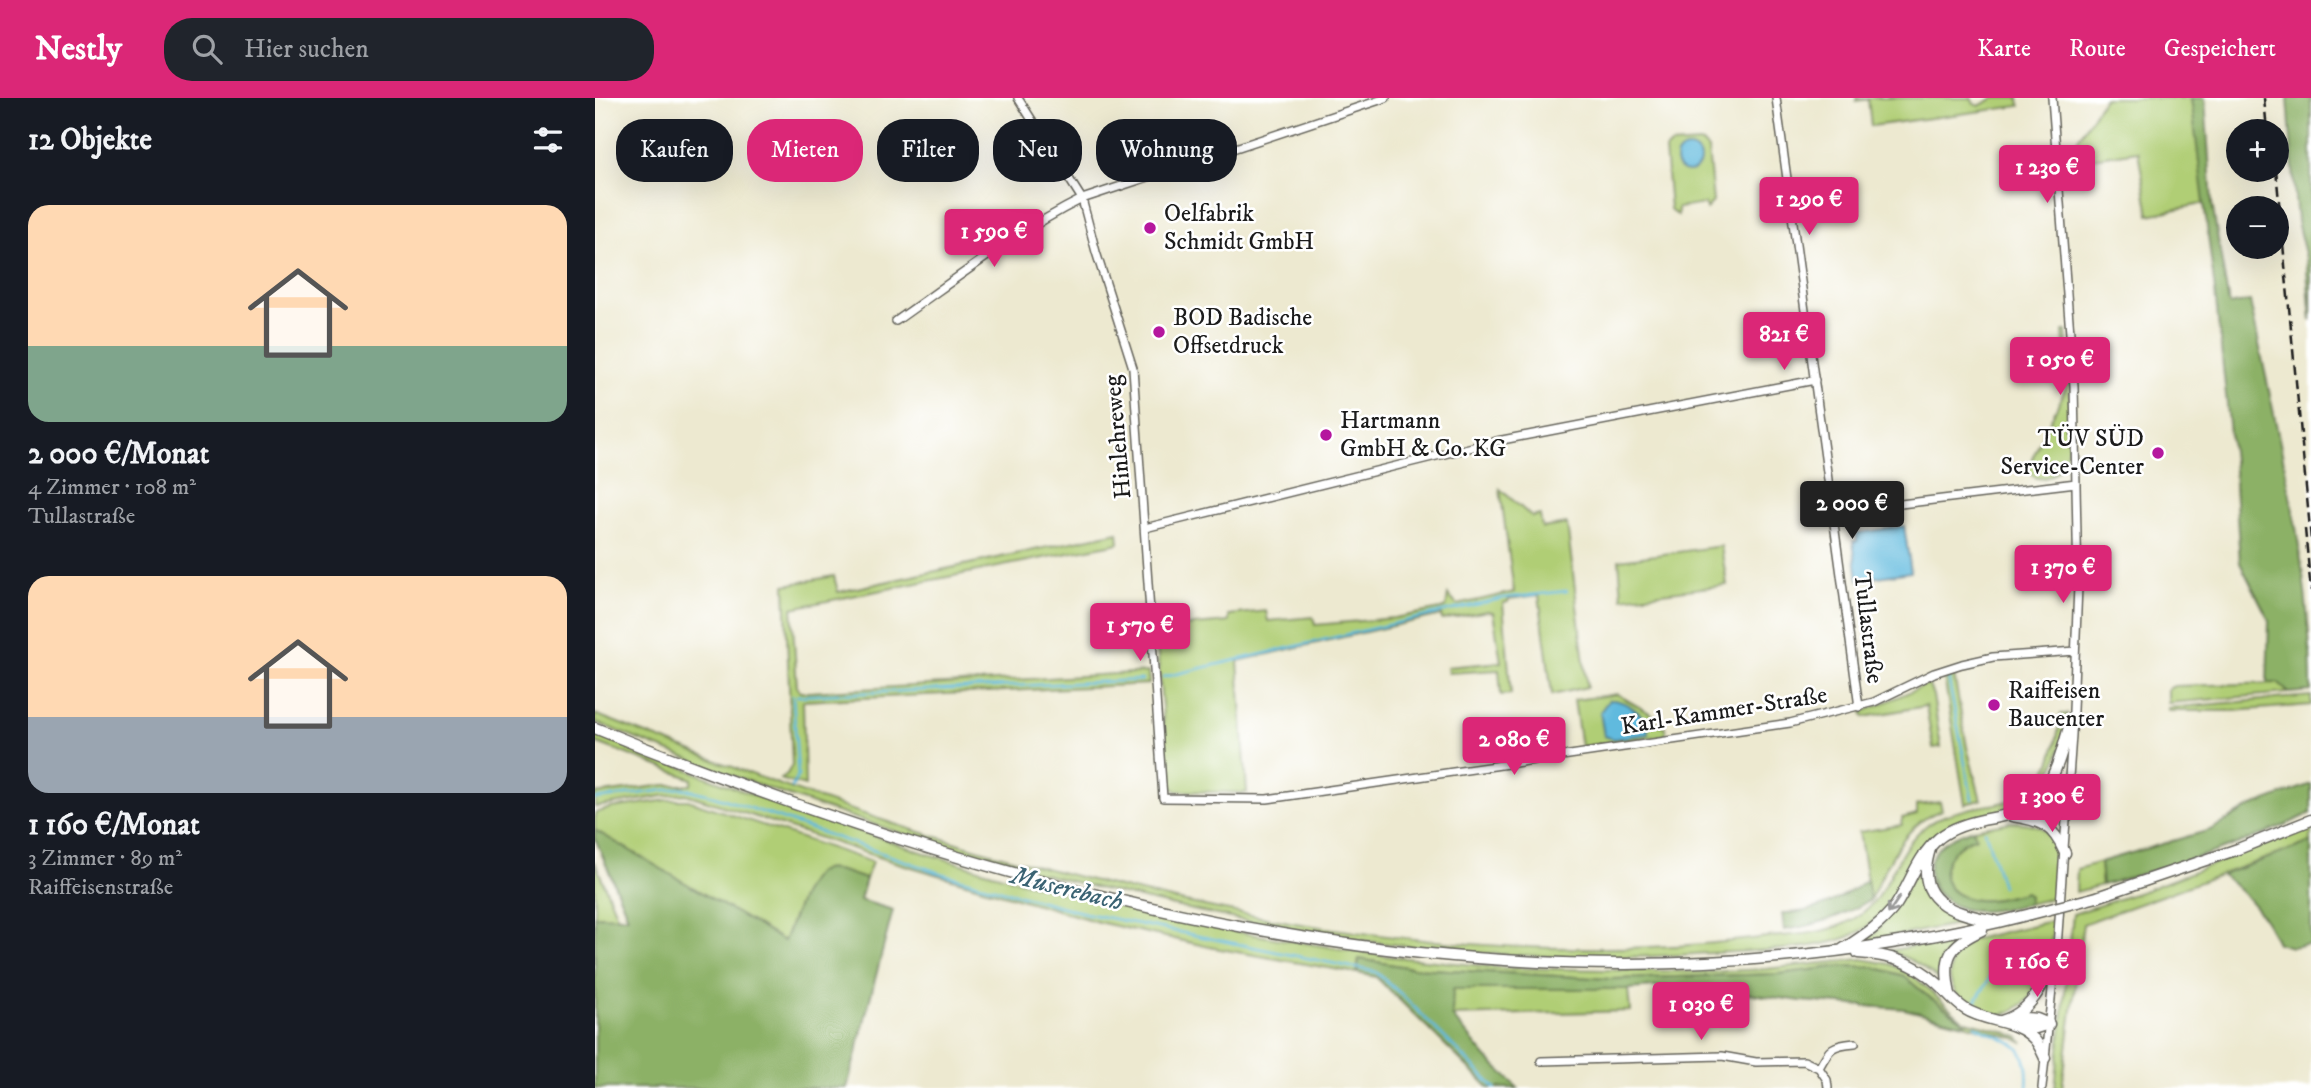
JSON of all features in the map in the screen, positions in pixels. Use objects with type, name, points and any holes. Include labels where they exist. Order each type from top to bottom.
[{"type":"main road","points":[[1840,951],[1881,923],[1897,903],[1915,867],[1940,838],[1961,826],[2023,810],[2039,797],[2054,776],[2072,718]]},
{"type":"main road","points":[[595,728],[673,760],[968,861],[1075,890],[1175,914],[1275,933],[1418,954],[1534,963],[1679,964],[1791,957],[1840,951],[2000,922],[2097,897],[2227,853],[2310,820]]},
{"type":"main road","points":[[2023,810],[2055,810],[2067,816]]},
{"type":"main road","points":[[2008,816],[2051,820],[2067,816]]},
{"type":"main road","points":[[2031,819],[2053,831],[2064,853]]},
{"type":"main road","points":[[1930,848],[1926,870],[1929,888],[1934,896],[1959,914],[2000,922]]},
{"type":"main road","points":[[1950,995],[1946,971],[1954,946],[1962,939],[2000,922]]},
{"type":"main road","points":[[2017,1022],[2041,989],[2057,946]]},
{"type":"main road","points":[[1840,951],[1884,955],[1907,962],[1932,979],[1963,1008],[1978,1016],[2017,1022],[2037,1019],[2049,1024]]},
{"type":"main road","points":[[2017,1022],[2035,1040],[2045,1058]]},
{"type":"street","name":"Hinlehreweg","points":[[1018,98],[1082,199],[1133,368],[1163,798]]},
{"type":"street","points":[[896,321],[1027,229],[1082,199],[1386,98]]},
{"type":"street","name":"Tullastraße","points":[[1776,98],[1859,707]]},
{"type":"street","points":[[2042,1088],[2067,816],[2078,586],[2069,310],[2052,98]]},
{"type":"street","points":[[1145,528],[1497,441],[1815,380]]},
{"type":"street","points":[[1834,512],[2076,483]]},
{"type":"street","name":"Karl-Kammer-Straße","points":[[1163,798],[1267,799],[1790,723],[1874,702],[1934,673],[1962,664],[1993,657],[2075,651]]},
{"type":"street","points":[[1819,1068],[1830,1048],[1839,1044],[1855,1043]]},
{"type":"street","points":[[1541,1060],[1723,1056],[1756,1062],[1804,1061],[1819,1068],[1827,1080],[1828,1088]]},
{"type":"green space","points":[[1856,98],[1971,98],[1974,104],[1979,106],[1994,98],[2019,98],[2020,106],[1871,126],[1868,99],[1856,101]]},
{"type":"green space","points":[[2104,98],[2191,98],[2206,203],[2149,215],[2138,151],[2078,160],[2077,141]]},
{"type":"green space","points":[[2191,98],[2205,98],[2212,203],[2229,305],[2250,301],[2281,446],[2305,592],[2311,691],[2289,693],[2278,683],[2267,683],[2269,620],[2240,563],[2234,471]]},
{"type":"green space","points":[[2288,98],[2311,98],[2311,321],[2306,258],[2297,222]]},
{"type":"green space","points":[[1700,143],[1708,149],[1713,202],[1706,209],[1704,204],[1678,208],[1678,215],[1670,209],[1665,150],[1670,145]]},
{"type":"green space","points":[[2063,331],[2066,331],[2070,394],[2069,443],[2060,467],[2051,475],[2039,478],[2027,469],[2066,388]]},
{"type":"green space","points":[[1500,489],[1532,517],[1540,515],[1542,528],[1567,524],[1587,687],[1552,695],[1539,595],[1509,599],[1503,603],[1511,694],[1501,695],[1499,670],[1448,673],[1447,667],[1501,662],[1493,612],[1487,611],[1442,620],[1441,615],[1238,661],[1247,793],[1177,791],[1171,787],[1157,646],[1185,643],[1183,626],[1229,622],[1229,615],[1266,611],[1268,621],[1313,617],[1315,625],[1394,618],[1441,609],[1446,607],[1448,595],[1457,605],[1514,592]]},
{"type":"green space","points":[[1118,532],[1119,543],[792,608],[797,688],[800,692],[810,692],[1148,672],[1149,684],[803,701],[805,786],[780,779],[792,765],[785,585],[834,576],[838,592]]},
{"type":"green space","points":[[1721,546],[1727,585],[1622,598],[1619,560]]},
{"type":"green space","points":[[1954,675],[1967,747],[1981,800],[1965,804],[1944,677]]},
{"type":"green space","points":[[2278,683],[2289,693],[2168,703],[2168,689],[2174,686]]},
{"type":"green space","points":[[1928,684],[1933,695],[1941,747],[1933,748],[1926,706],[1864,717],[1862,712]]},
{"type":"green space","points":[[1617,694],[1653,715],[1658,724],[1665,727],[1666,735],[1581,747],[1574,700]]},
{"type":"green space","points":[[2311,696],[2311,705],[2233,711],[2168,711],[2168,708]]},
{"type":"green space","points":[[595,714],[762,778],[888,822],[1111,885],[1203,906],[1389,936],[1483,945],[1577,948],[1707,944],[1808,933],[1846,923],[1861,914],[1873,902],[1905,849],[1927,825],[1954,812],[2014,799],[2035,786],[2052,758],[2061,714],[2067,714],[2056,762],[2045,784],[2037,793],[2011,809],[1936,835],[1912,860],[1890,902],[1867,927],[1848,937],[1814,946],[1619,957],[1466,952],[1390,944],[1239,920],[1164,904],[1027,870],[839,813],[717,770],[595,722]]},
{"type":"green space","points":[[595,734],[769,801],[928,854],[1023,882],[1207,927],[1385,956],[1504,968],[1708,972],[1862,959],[1890,964],[1911,974],[1963,1020],[2003,1031],[2018,1037],[2023,1043],[1964,1024],[1965,1022],[1904,976],[1874,967],[1842,966],[1778,974],[1611,979],[1413,968],[1359,959],[1357,973],[1214,948],[1098,922],[881,858],[686,794],[595,807],[595,794],[665,785],[691,785],[692,779],[595,742]]},
{"type":"green space","points":[[2311,784],[2311,813],[2235,845],[2102,885],[2100,862],[2210,830],[2250,807]]},
{"type":"green space","points":[[688,800],[872,862],[866,879],[834,870],[817,873],[805,890],[784,941],[595,830],[595,813],[611,808]]},
{"type":"green space","points":[[1940,802],[1942,810],[1928,816],[1906,835],[1870,900],[1859,832],[1902,825],[1902,818],[1917,814],[1917,805]]},
{"type":"green space","points":[[2011,822],[2042,828],[2051,835],[2058,855],[2056,897],[2028,904],[2029,896],[2026,892],[1996,899],[1974,900],[1955,892],[1948,885],[1945,867],[1956,849],[1976,837],[1973,829]]},
{"type":"green space","points":[[2311,826],[2311,842],[2083,924],[2062,1088],[2055,1088],[2073,914],[2146,890]]},
{"type":"green space","points":[[1973,829],[1976,837],[1965,842],[1950,857],[1945,876],[1948,885],[1955,892],[1974,900],[1996,899],[2026,892],[2029,896],[2028,904],[1993,910],[1966,910],[1948,902],[1934,887],[1929,870],[1936,851],[1951,838]]},
{"type":"green space","points":[[595,830],[784,941],[805,890],[816,874],[823,870],[834,870],[866,879],[860,900],[893,910],[847,1088],[595,1088],[595,916],[628,917],[595,838]]},
{"type":"green space","points":[[2311,842],[2311,944],[2291,947],[2277,943],[2254,905],[2222,875]]},
{"type":"green space","points":[[595,862],[618,918],[595,916]]},
{"type":"green space","points":[[2100,862],[2102,885],[2076,892],[2077,869]]},
{"type":"green space","points":[[1920,865],[1945,910],[1976,920],[1861,943],[1876,932]]},
{"type":"green space","points":[[1867,880],[1870,900],[1828,920],[1784,930],[1782,913],[1805,911],[1827,904]]},
{"type":"green space","points":[[2055,920],[2041,981],[2023,1003],[2005,1014],[1985,1014],[1965,1003],[1955,992],[1950,978],[1954,951],[1970,940]]},
{"type":"green space","points":[[1956,938],[1945,957],[1943,985],[1918,964],[1887,951]]},
{"type":"green space","points":[[1359,959],[1413,968],[1611,979],[1778,974],[1842,966],[1874,967],[1904,976],[1965,1022],[1964,1024],[1904,1009],[1801,1001],[1714,989],[1453,989],[1452,1016],[1486,1057],[1518,1088],[1489,1088],[1376,977],[1357,973]]},
{"type":"green space","points":[[1452,989],[1628,989],[1630,1011],[1452,1016]]},
{"type":"water","points":[[1688,148],[1697,151],[1700,160],[1697,169],[1688,172],[1679,169],[1676,160],[1679,151]]},
{"type":"water","points":[[1904,526],[1911,572],[1858,580],[1853,541],[1857,541],[1856,533]]},
{"type":"water","points":[[1609,700],[1630,706],[1640,714],[1648,722],[1648,734],[1614,739],[1604,736],[1600,712]]},
{"type":"waterway","points":[[1163,677],[1504,598],[1567,591]]},
{"type":"waterway","points":[[1948,677],[1972,799]]},
{"type":"waterway","points":[[797,696],[1142,680]]},
{"type":"waterway","points":[[792,787],[798,776],[793,696]]},
{"type":"waterway","name":"Muserebach","points":[[595,799],[682,788],[715,796],[943,874],[1085,913],[1376,972],[1495,1088]]},
{"type":"waterway","points":[[1985,831],[2002,886]]},
{"type":"waterway","points":[[1976,1001],[2012,941]]},
{"type":"waterway","points":[[1975,1026],[2008,1041],[2022,1053],[2026,1061],[2027,1088]]},
{"type":"railway","points":[[2264,98],[2266,119]]},
{"type":"railway","points":[[2277,182],[2311,540]]},
{"type":"railway","points":[[2305,529],[2311,591]]},
{"type":"place","name":"Oelfabrik Schmidt GmbH","points":[[1150,228]]},
{"type":"place","name":"BOD Badische Offsetdruck","points":[[1159,332]]},
{"type":"place","name":"Hartmann GmbH & Co. KG","points":[[1326,435]]},
{"type":"place","name":"TÜV SÜD Service-Center","points":[[2158,453]]},
{"type":"place","name":"Raiffeisen Baucenter","points":[[1994,705]]}]
